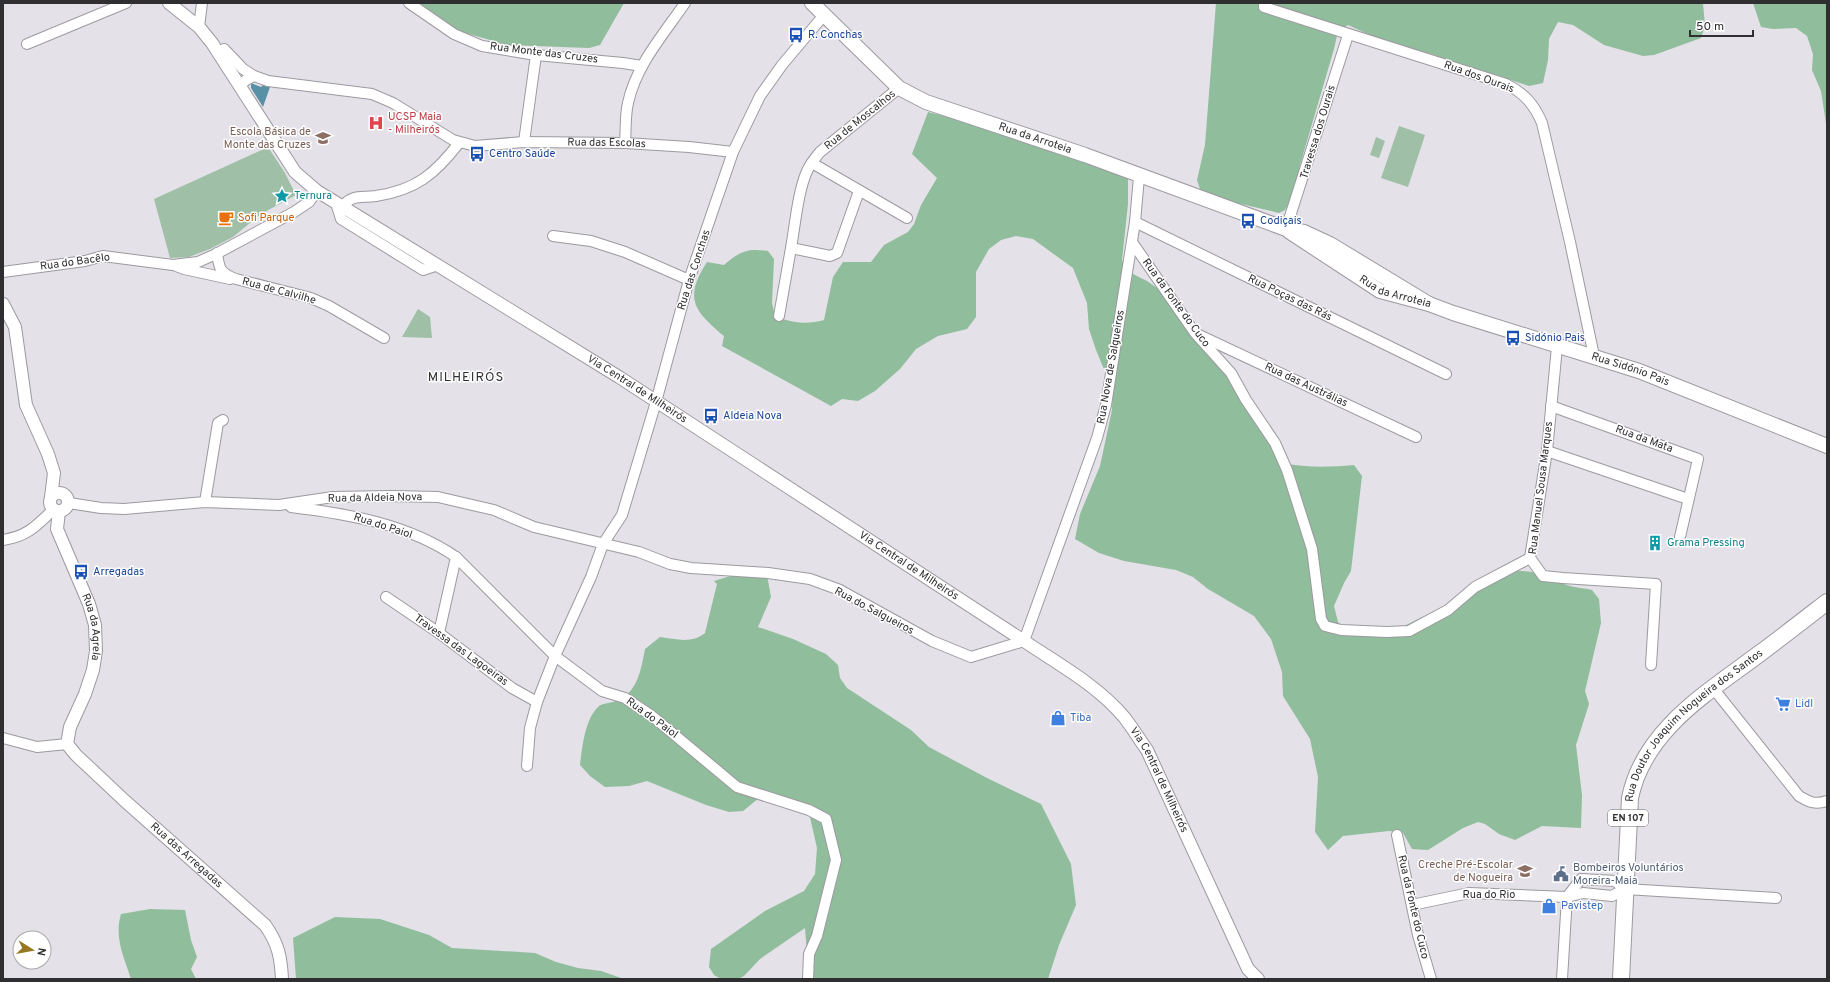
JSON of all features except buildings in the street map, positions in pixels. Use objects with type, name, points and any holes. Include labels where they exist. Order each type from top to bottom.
[{"type":"main road","name":"Rua da Arroteia","points":[[812,3],[899,88],[937,106],[1085,156],[1286,229],[1304,232],[1330,244],[1429,304]]},
{"type":"main road","name":"Rua Sidónio Pais","points":[[1429,304],[1453,314],[1639,371],[1827,446]]},
{"type":"main road","name":"Rua Doutor Joaquim Nogueira dos Santos","points":[[1621,979],[1630,798],[1635,778],[1652,745],[1672,722],[1713,688],[1827,602]]},
{"type":"street","points":[[28,44],[126,3]]},
{"type":"street","points":[[169,3],[199,27],[240,86],[254,76]]},
{"type":"street","points":[[199,27],[202,3]]},
{"type":"street","name":"Rua Monte das Cruzes","points":[[409,3],[454,34],[482,46],[536,55],[623,62],[642,66]]},
{"type":"street","points":[[625,143],[628,103],[635,82],[642,66],[685,3]]},
{"type":"street","name":"Rua dos Ourais","points":[[1264,5],[1348,35],[1506,84],[1527,97],[1536,109],[1542,123],[1594,356]]},
{"type":"street","name":"Rua das Conchas","points":[[527,766],[530,728],[537,702],[555,656],[588,584],[603,544],[622,515],[656,402],[689,280],[733,152],[760,96],[782,65],[824,15]]},
{"type":"street","name":"Travessa dos Ourais","points":[[1286,229],[1348,35]]},
{"type":"street","name":"Rua das Escolas","points":[[219,54],[224,49],[243,69],[254,76],[268,81],[372,94],[393,102],[459,143],[475,146],[524,142],[625,143],[690,147],[733,152]]},
{"type":"street","points":[[524,142],[536,55]]},
{"type":"street","name":"Via Central de Milheirós","points":[[240,86],[295,172],[317,191],[656,402],[1024,641],[1084,681],[1107,700],[1124,717],[1147,750],[1248,969],[1258,979]]},
{"type":"street","name":"Rua de Moscalhos","points":[[779,316],[801,193],[806,174],[820,152],[899,88]]},
{"type":"street","points":[[339,204],[357,197],[376,196],[406,189],[426,178],[443,164],[459,143]]},
{"type":"street","points":[[812,163],[907,218]]},
{"type":"street","name":"Rua Nova de Salgueiros","points":[[1024,641],[1099,431],[1106,405],[1135,222],[1139,176]]},
{"type":"street","name":"Rua do Bacêlo","points":[[3,272],[85,261],[103,256],[173,265],[198,262],[294,212],[309,202],[317,191]]},
{"type":"street","points":[[791,248],[830,256],[837,253],[859,191]]},
{"type":"street","name":"Rua Poças das Rás","points":[[1135,222],[1446,374]]},
{"type":"street","points":[[553,236],[591,241],[624,252],[689,280]]},
{"type":"street","name":"Rua da Fonte do Cuco","points":[[1132,242],[1195,333],[1231,373],[1246,400],[1278,450],[1287,470],[1312,549],[1321,619],[1325,626],[1349,630],[1387,632],[1409,631],[1448,610],[1476,587],[1530,558]]},
{"type":"street","name":"Rua de Calvilhe","points":[[217,253],[219,266],[224,274],[236,279]]},
{"type":"street","points":[[204,259],[209,275]]},
{"type":"street","name":"Rua de Calvilhe","points":[[173,265],[209,275],[236,279],[295,293],[329,306],[384,338]]},
{"type":"street","points":[[3,304],[15,327],[26,405],[48,454],[54,473],[52,497],[50,502],[56,510]]},
{"type":"street","name":"Rua das Austrálias","points":[[1195,333],[1416,437]]},
{"type":"street","name":"Rua Manuel Sousa Marques","points":[[1557,346],[1547,450],[1530,558],[1543,576],[1656,584],[1651,665]]},
{"type":"street","name":"Rua da Mata","points":[[1551,406],[1698,459],[1680,537]]},
{"type":"street","points":[[205,502],[218,423],[223,420]]},
{"type":"street","points":[[1547,450],[1688,499]]},
{"type":"street","points":[[3,540],[16,538],[27,533],[56,510],[64,510],[66,498],[58,476],[54,473]]},
{"type":"street","points":[[52,497],[58,493],[66,498]]},
{"type":"street","name":"Rua da Aldeia Nova","points":[[66,498],[101,508],[124,508],[205,502],[280,505],[333,497],[438,497],[494,510],[534,527],[603,544]]},
{"type":"street","name":"Rua do Paiol","points":[[280,505],[346,514],[400,529],[442,548],[456,557],[555,656],[602,691],[625,698],[652,716],[737,787],[810,810],[826,819],[836,860],[817,936],[810,954],[808,979]]},
{"type":"street","name":"Rua da Agrela","points":[[56,510],[57,529],[59,535],[89,604],[95,625],[96,651],[93,670],[85,694],[70,727],[67,744]]},
{"type":"street","name":"Rua do Salgueiros","points":[[603,544],[639,552],[670,564],[691,568],[768,573],[810,579],[840,590],[932,642],[970,657],[1024,641]]},
{"type":"street","points":[[439,632],[456,557]]},
{"type":"street","name":"Travessa das Lagoeiras","points":[[386,597],[439,632],[512,688],[537,702]]},
{"type":"street","points":[[1713,688],[1798,796],[1810,803],[1827,801]]},
{"type":"street","points":[[3,738],[37,747],[67,744]]},
{"type":"street","name":"Rua das Arregadas","points":[[67,744],[76,755],[125,801],[265,924],[274,938],[280,955],[282,979]]},
{"type":"street","name":"Rua da Fonte do Cuco","points":[[1397,835],[1418,935],[1431,979]]},
{"type":"street","name":"Rua do Rio","points":[[1566,897],[1581,879],[1615,881],[1625,889]]},
{"type":"street","name":"Rua do Rio","points":[[1412,905],[1469,893],[1566,897],[1583,893],[1612,896],[1625,889],[1776,898]]},
{"type":"street","points":[[1562,979],[1566,897]]},
{"type":"green space","points":[[422,3],[624,3],[600,45],[589,48],[508,45],[451,29],[420,6]]},
{"type":"green space","points":[[1216,3],[1703,3],[1705,26],[1701,38],[1654,55],[1643,56],[1604,45],[1573,25],[1558,22],[1549,39],[1548,60],[1543,83],[1529,86],[1428,53],[1385,42],[1348,25],[1338,31],[1300,165],[1294,195],[1285,210],[1279,213],[1233,202],[1201,192],[1197,180],[1205,145]]},
{"type":"green space","points":[[1753,3],[1827,3],[1827,130],[1821,91],[1812,70],[1813,54],[1807,36],[1796,28],[1773,29],[1761,27]]},
{"type":"green space","points":[[928,112],[980,125],[1128,175],[1128,204],[1122,260],[1129,272],[1147,281],[1164,293],[1214,356],[1283,463],[1318,467],[1354,465],[1362,476],[1351,571],[1334,606],[1338,622],[1345,629],[1384,630],[1404,626],[1515,571],[1536,573],[1560,583],[1592,590],[1599,599],[1601,623],[1585,691],[1589,704],[1576,745],[1582,795],[1581,828],[1542,826],[1515,840],[1499,834],[1485,824],[1478,822],[1463,828],[1428,850],[1412,849],[1403,833],[1389,831],[1343,836],[1328,850],[1315,832],[1318,777],[1310,739],[1283,696],[1282,672],[1271,639],[1254,616],[1208,589],[1193,577],[1176,570],[1124,561],[1099,553],[1075,539],[1080,514],[1100,466],[1112,410],[1113,382],[1103,367],[1096,350],[1089,329],[1087,303],[1073,268],[1033,239],[1016,236],[1001,240],[989,249],[976,272],[976,317],[967,329],[938,336],[916,349],[900,369],[875,391],[858,401],[842,399],[831,406],[722,346],[724,336],[705,319],[695,303],[694,294],[696,285],[707,262],[724,265],[735,256],[750,250],[768,251],[774,259],[772,303],[775,316],[799,322],[824,320],[833,277],[843,262],[871,262],[884,245],[908,232],[914,224],[921,205],[937,178],[912,154]]},
{"type":"green space","points":[[1399,126],[1425,135],[1408,187],[1381,178]]},
{"type":"green space","points":[[1376,137],[1385,141],[1379,158],[1370,155]]},
{"type":"green space","points":[[268,147],[285,173],[296,195],[261,214],[233,237],[210,249],[189,257],[170,258],[154,199]]},
{"type":"green space","points":[[418,309],[430,317],[432,338],[402,337]]},
{"type":"green space","points":[[757,568],[767,575],[771,597],[758,627],[793,639],[826,654],[838,665],[840,678],[847,688],[911,730],[929,747],[987,778],[1041,804],[1071,864],[1076,905],[1059,945],[1048,979],[809,979],[805,928],[760,959],[744,976],[738,979],[721,979],[714,975],[709,967],[711,949],[765,911],[804,891],[815,874],[817,848],[809,813],[759,798],[743,811],[729,812],[706,805],[647,781],[629,786],[605,787],[590,776],[580,765],[585,734],[590,718],[599,706],[616,701],[623,697],[634,686],[640,672],[645,649],[660,637],[689,640],[695,639],[705,633],[717,584],[714,581]]},
{"type":"green space","points":[[150,909],[185,910],[191,940],[197,957],[191,969],[196,979],[131,979],[119,939],[119,923],[121,914]]},
{"type":"green space","points":[[335,917],[380,919],[429,935],[452,948],[535,953],[556,962],[578,968],[601,971],[624,979],[296,979],[293,938]]},
{"type":"water","points":[[251,83],[261,87],[263,85],[270,87],[263,107],[251,88]]},
{"type":"place","name":"R. Conchas","points":[[796,35]]},
{"type":"place","name":"UCSP Maia - Milheirós","points":[[376,123]]},
{"type":"place","name":"Escola Básica de Monte das Cruzes","points":[[323,138]]},
{"type":"place","name":"Centro Saúde","points":[[477,154]]},
{"type":"place","name":"Ternura","points":[[282,196]]},
{"type":"place","name":"Sofi Parque","points":[[226,218]]},
{"type":"place","name":"Codiçais","points":[[1248,221]]},
{"type":"place","name":"Sidónio Pais","points":[[1513,338]]},
{"type":"place","name":"Aldeia Nova","points":[[711,416]]},
{"type":"place","name":"Grama Pressing","points":[[1655,543]]},
{"type":"place","name":"Arregadas","points":[[81,572]]},
{"type":"place","name":"Lidl","points":[[1783,704]]},
{"type":"place","name":"Tiba","points":[[1058,718]]},
{"type":"place","name":"Creche Pré-Escolar de Nogueira","points":[[1525,871]]},
{"type":"place","name":"Bombeiros Voluntários Moreira-Maia","points":[[1561,874]]},
{"type":"place","name":"Pavistep","points":[[1549,906]]},
{"type":"district","name":"MILHEIRÓS","points":[[466,378]]}]
